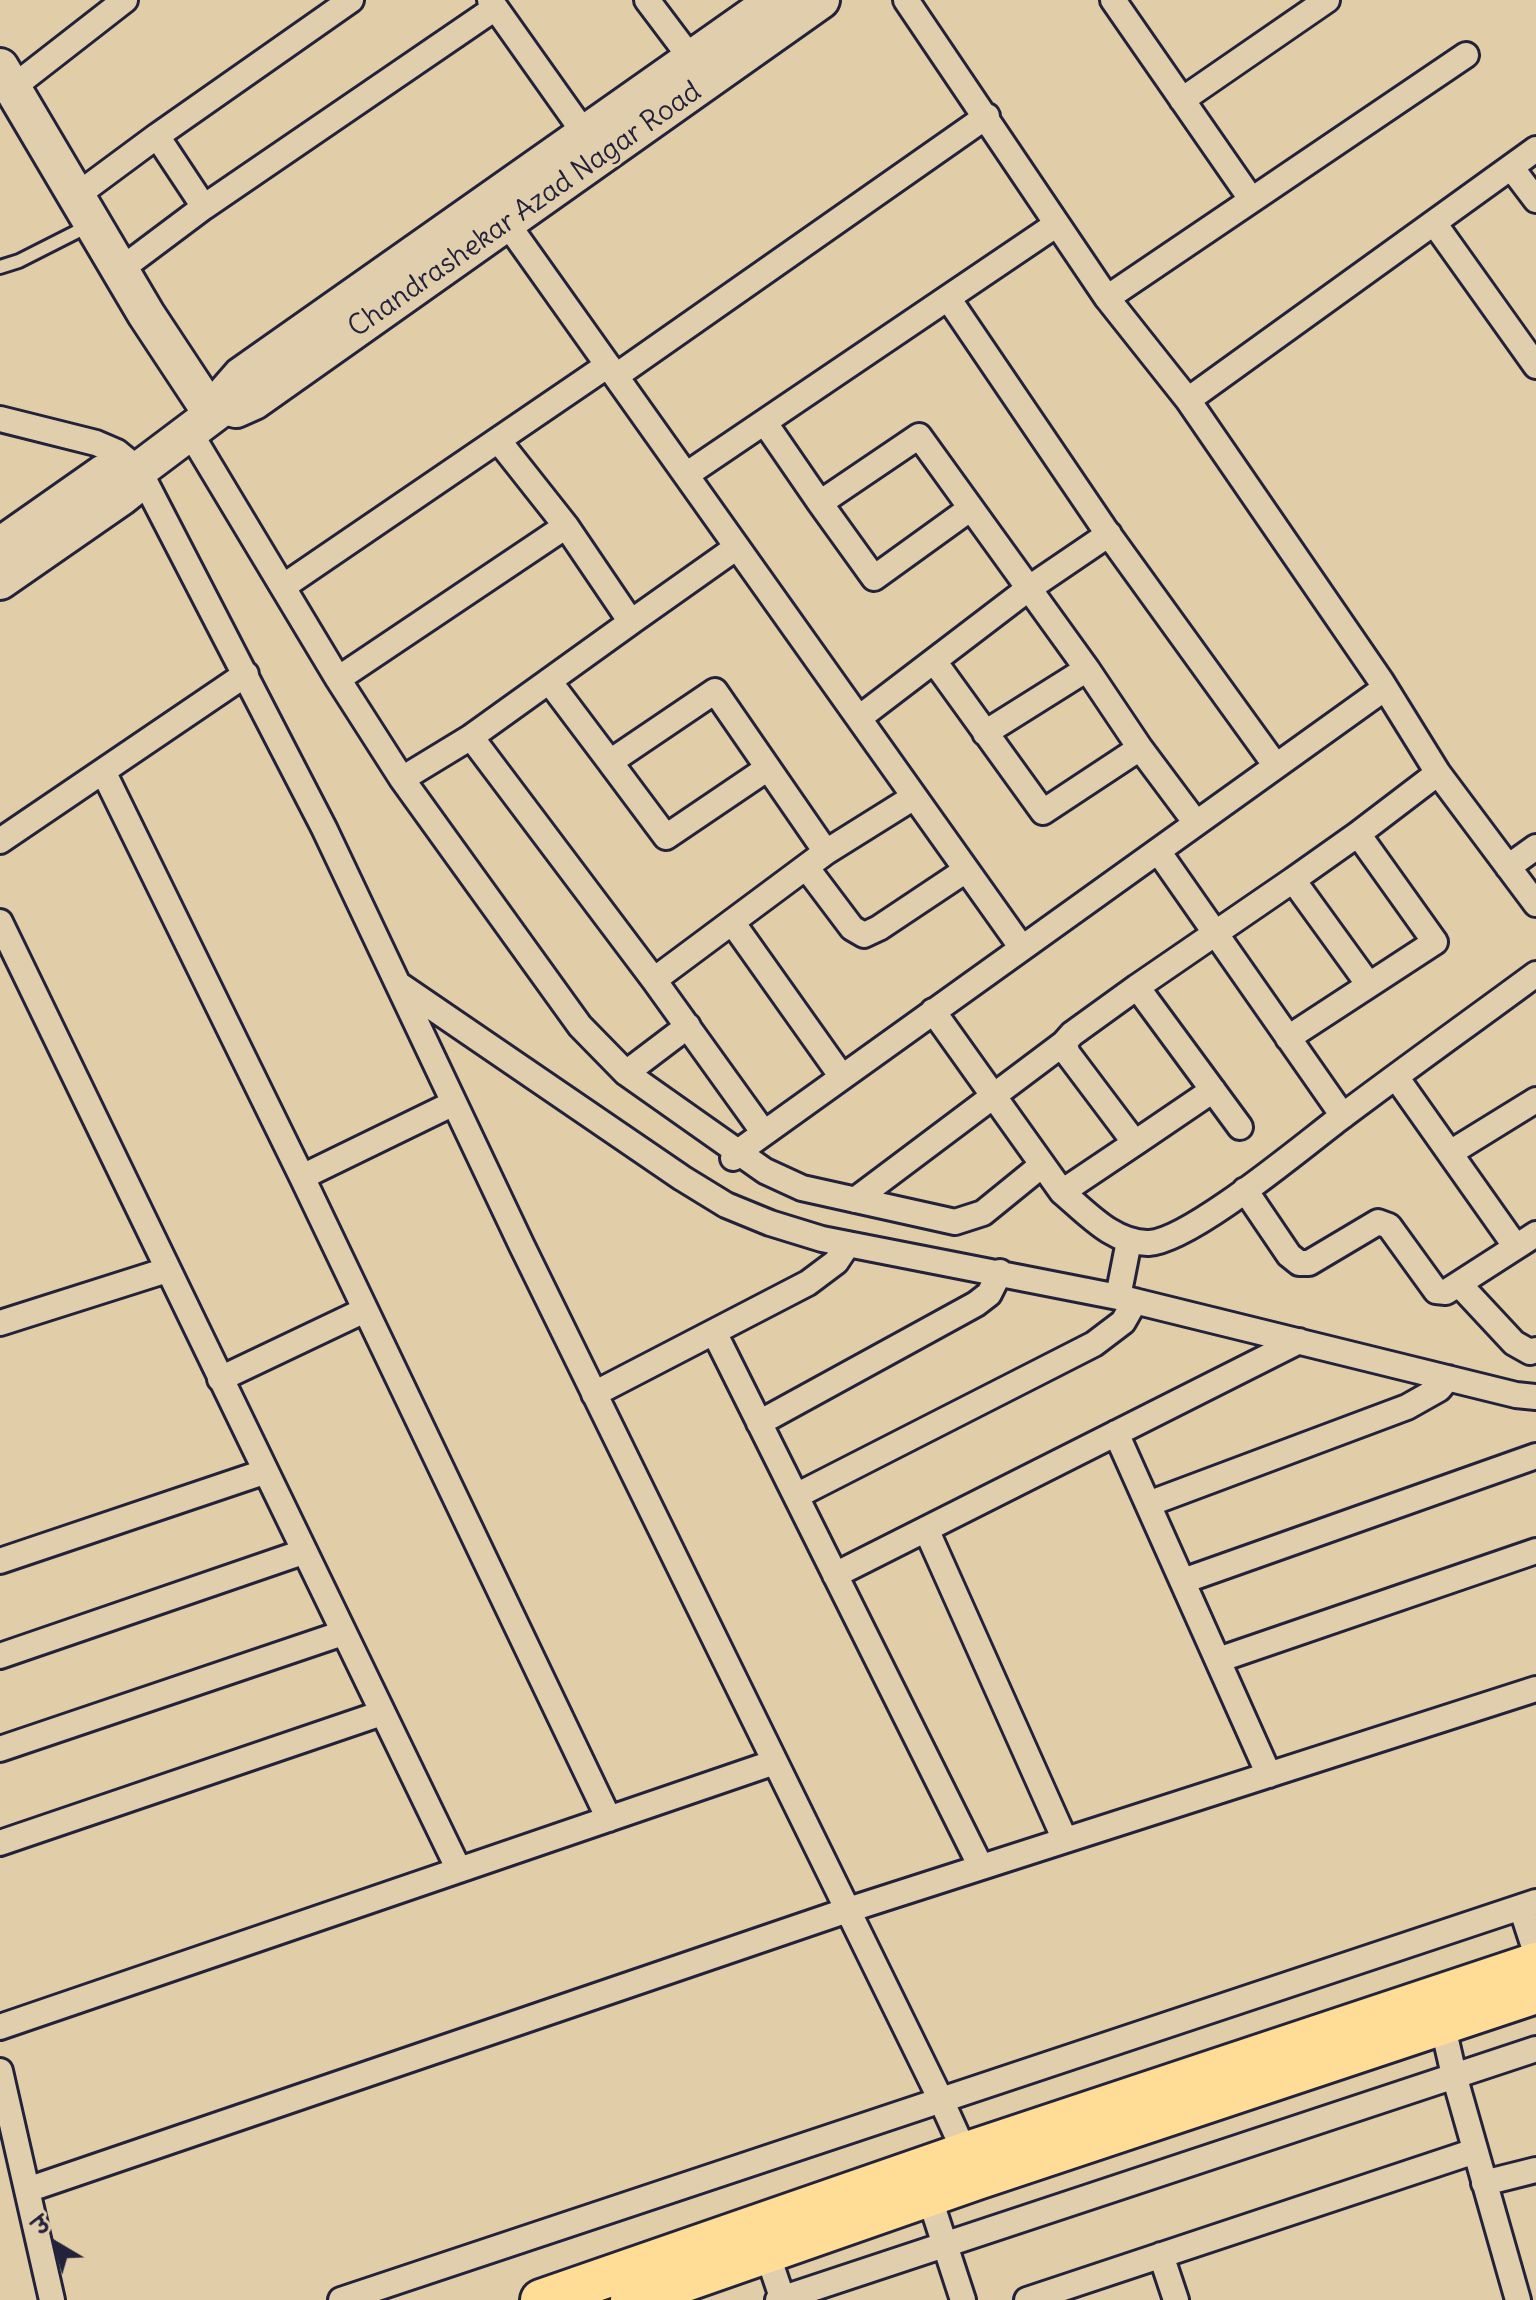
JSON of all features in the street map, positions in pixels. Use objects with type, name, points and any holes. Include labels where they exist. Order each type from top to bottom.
[{"type":"main road","points":[[541,2300],[971,2166],[1439,2010],[1536,1963]]},
{"type":"main road","points":[[1439,2010],[1536,1993]]},
{"type":"main road","points":[[631,2300],[929,2196],[971,2166]]},
{"type":"street","points":[[647,0],[700,69]]},
{"type":"street","name":"Chandrashekar Azad Nagar Road","points":[[0,581],[131,489],[139,470],[209,417],[241,376],[499,212],[700,69],[775,0]]},
{"type":"street","name":"Chandrashekar Azad Nagar Road","points":[[499,212],[585,134],[821,0]]},
{"type":"street","points":[[906,0],[1107,298],[1188,400],[1385,688],[1438,773],[1536,904]]},
{"type":"street","points":[[1182,100],[1327,0]]},
{"type":"street","points":[[1115,1],[1251,199]]},
{"type":"street","points":[[84,210],[157,136],[344,2]]},
{"type":"street","points":[[114,3],[6,77],[209,417],[284,586],[338,679],[402,779],[580,1026],[626,1073],[731,1159],[783,1181],[955,1222],[983,1213],[1042,1165]]},
{"type":"street","points":[[120,270],[204,207],[493,4],[585,134]]},
{"type":"street","points":[[1107,298],[1466,55]]},
{"type":"street","points":[[284,586],[498,440],[612,371],[987,116]]},
{"type":"street","points":[[157,136],[204,207]]},
{"type":"street","points":[[1188,400],[1536,149]]},
{"type":"street","points":[[1511,167],[1536,200]]},
{"type":"street","points":[[499,212],[1022,948]]},
{"type":"street","points":[[1434,223],[1536,366]]},
{"type":"street","points":[[686,475],[1057,224]]},
{"type":"street","points":[[948,298],[1109,534],[1276,766]]},
{"type":"street","points":[[0,419],[96,443],[117,452],[139,470],[324,828],[594,1394],[971,2166]]},
{"type":"street","points":[[765,423],[874,578],[971,508]]},
{"type":"street","points":[[820,503],[919,436],[1196,823]]},
{"type":"street","points":[[498,440],[566,526],[631,622]]},
{"type":"street","points":[[0,546],[104,473],[119,468],[139,470]]},
{"type":"street","points":[[338,679],[566,526]]},
{"type":"street","points":[[859,718],[1028,589],[1109,534]]},
{"type":"street","points":[[402,779],[471,737],[737,547]]},
{"type":"street","points":[[934,661],[1043,812],[1140,748]]},
{"type":"street","points":[[985,733],[1087,669]]},
{"type":"street","points":[[0,841],[246,674]]},
{"type":"street","points":[[549,681],[666,837],[768,768]]},
{"type":"street","points":[[703,1191],[731,1159],[764,1133],[1385,688]]},
{"type":"street","points":[[610,762],[715,691],[826,852]]},
{"type":"street","points":[[471,737],[654,980],[764,1133]]},
{"type":"street","points":[[103,771],[302,1177],[609,1819]]},
{"type":"street","points":[[855,1200],[1072,1034],[1358,834],[1438,773]]},
{"type":"street","points":[[654,980],[826,852],[914,797]]},
{"type":"street","points":[[1288,1038],[1435,942],[1358,834]]},
{"type":"street","points":[[1508,867],[1536,847]]},
{"type":"street","points":[[1158,851],[1343,1116]]},
{"type":"street","points":[[806,867],[852,928],[864,935],[966,870]]},
{"type":"street","points":[[1293,880],[1369,985]]},
{"type":"street","points":[[0,922],[459,1870]]},
{"type":"street","points":[[732,922],[842,1077]]},
{"type":"street","points":[[1126,1273],[1150,1243],[1174,1237],[1245,1190],[1536,974]]},
{"type":"street","points":[[399,985],[703,1191],[726,1205],[770,1223],[822,1239],[1000,1272],[1126,1273],[1299,1341],[1536,1397]]},
{"type":"street","points":[[1137,987],[1240,1127]]},
{"type":"street","points":[[796,1496],[1094,1344],[1123,1322],[1126,1273],[1109,1231],[1062,1192],[933,1011]]},
{"type":"street","points":[[626,1073],[688,1026]]},
{"type":"street","points":[[1064,1043],[1068,1054],[1135,1143]]},
{"type":"street","points":[[1245,1190],[1289,1255],[1299,1263],[1309,1263],[1378,1222],[1389,1226],[1436,1291],[1446,1292],[1526,1241],[1450,1153],[1396,1077]]},
{"type":"street","points":[[1062,1192],[1213,1090]]},
{"type":"street","points":[[1450,1153],[1536,1100]]},
{"type":"street","points":[[302,1177],[454,1103]]},
{"type":"street","points":[[594,1394],[815,1279],[836,1262],[848,1244]]},
{"type":"street","points":[[0,1323],[167,1270]]},
{"type":"street","points":[[759,1423],[976,1304],[989,1294],[1000,1272]]},
{"type":"street","points":[[1459,1284],[1514,1343],[1530,1352],[1536,1350]]},
{"type":"street","points":[[220,1379],[365,1310]]},
{"type":"street","points":[[714,1332],[981,1867]]},
{"type":"street","points":[[835,1575],[1299,1341]]},
{"type":"street","points":[[1148,1504],[1407,1407],[1439,1389],[1448,1378]]},
{"type":"street","points":[[1116,1433],[1269,1775]]},
{"type":"street","points":[[1183,1581],[1536,1456]]},
{"type":"street","points":[[0,1561],[264,1472]]},
{"type":"street","points":[[926,1529],[1065,1840]]},
{"type":"street","points":[[1218,1660],[1536,1551]]},
{"type":"street","points":[[0,1656],[303,1552]]},
{"type":"street","points":[[0,1749],[343,1633]]},
{"type":"street","points":[[27,2190],[848,1910],[1536,1689]]},
{"type":"street","points":[[0,1843],[382,1713]]},
{"type":"street","points":[[0,2027],[775,1762]]},
{"type":"street","points":[[341,2300],[1528,1904],[1536,1953]]},
{"type":"street","points":[[1439,2010],[1454,2075],[1518,2300]]},
{"type":"street","points":[[767,2253],[781,2300],[1536,2049]]},
{"type":"street","points":[[0,2071],[52,2300]]},
{"type":"street","points":[[1027,2300],[1475,2151]]},
{"type":"street","points":[[1484,2183],[1536,2170]]},
{"type":"street","points":[[929,2196],[963,2300]]},
{"type":"street","points":[[1161,2255],[1176,2300]]},
{"type":"lane","points":[[2,264],[84,210]]}]
